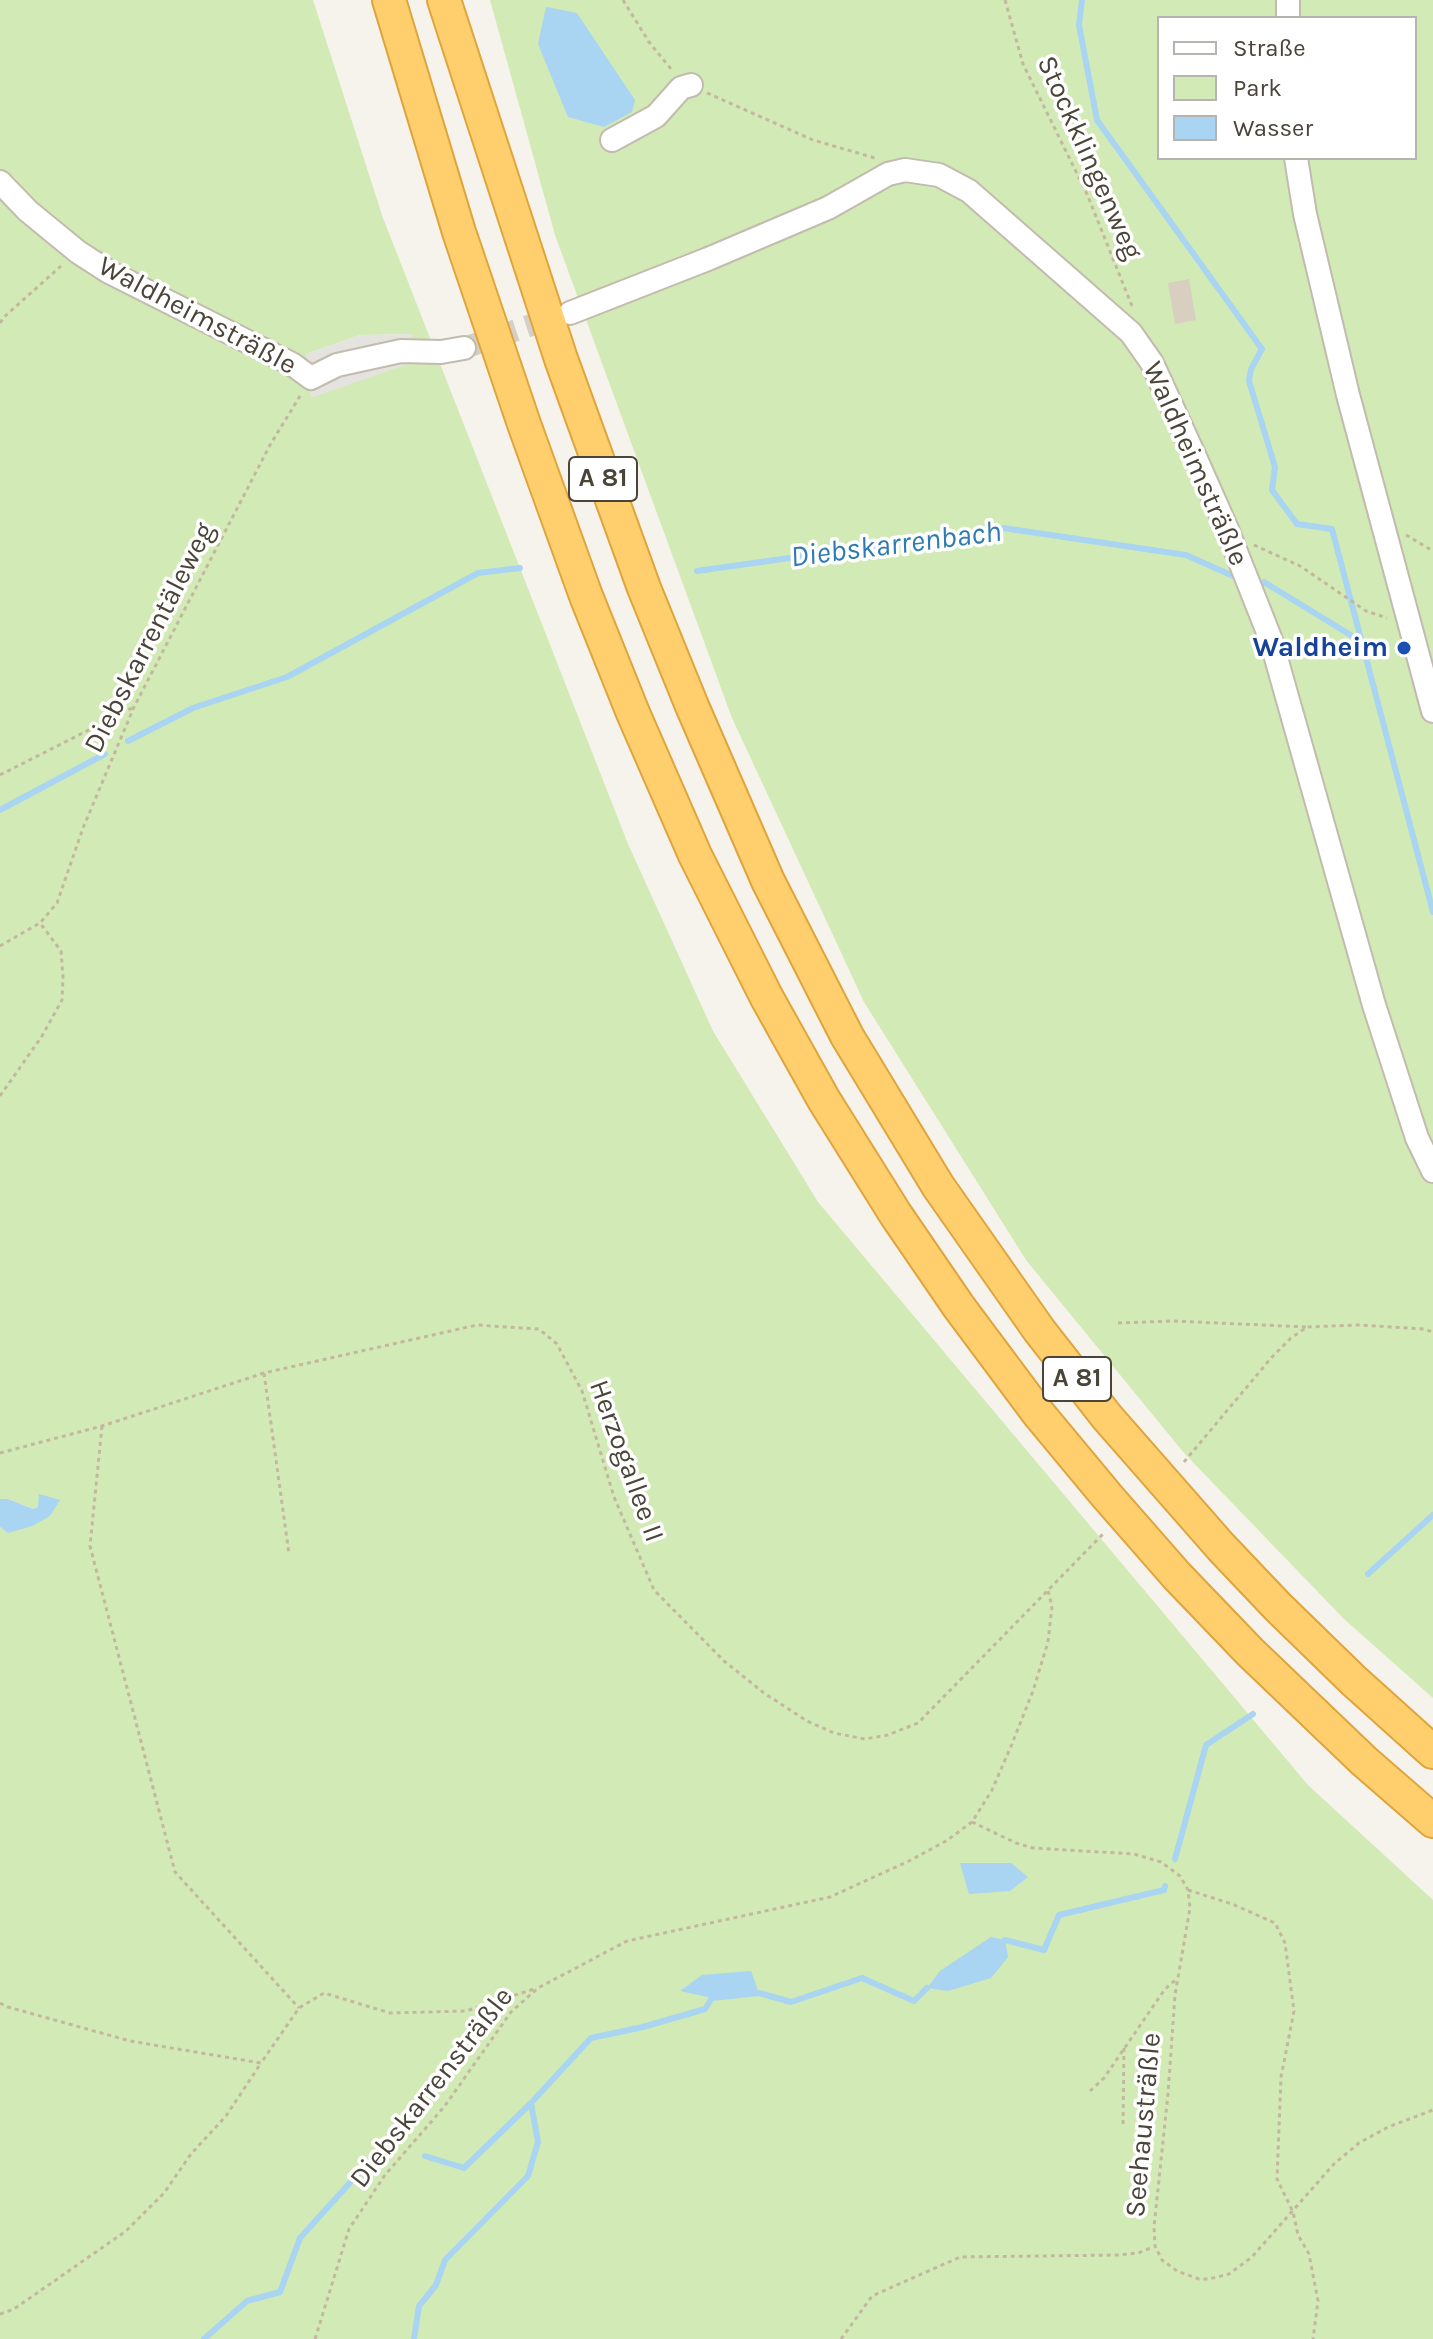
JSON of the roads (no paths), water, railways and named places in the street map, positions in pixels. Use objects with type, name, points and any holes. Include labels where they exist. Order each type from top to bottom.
[{"type":"highway","name":"A 81","points":[[389,0],[459,232],[586,596],[695,855],[804,1066],[856,1152],[959,1307],[1071,1454],[1177,1576],[1250,1652],[1353,1751],[1433,1821]]},
{"type":"highway","name":"A 81","points":[[444,0],[561,359],[644,588],[768,881],[847,1036],[938,1186],[1032,1320],[1107,1417],[1278,1607],[1433,1752]]},
{"type":"street","points":[[612,140],[656,116],[681,88],[691,85]]},
{"type":"street","points":[[1296,160],[1305,214],[1345,381],[1433,711]]},
{"type":"street","name":"Waldheimsträßle","points":[[570,313],[828,208],[888,174],[919,170],[939,175],[969,191],[1131,333],[1152,363],[1227,529],[1271,640],[1374,1005],[1417,1138],[1433,1171]]},
{"type":"street","name":"Waldheimsträßle","points":[[0,182],[28,211],[78,252],[109,272],[292,364],[311,378],[337,365],[401,351],[441,352],[464,348]]},
{"type":"water","points":[[546,7],[577,13],[635,100],[632,112],[604,127],[568,117],[538,44]]},
{"type":"water","points":[[39,1494],[60,1500],[50,1516],[32,1526],[8,1533],[0,1527],[0,1499],[33,1509],[38,1507]]},
{"type":"water","points":[[960,1863],[1011,1863],[1028,1877],[1010,1891],[969,1894]]},
{"type":"water","points":[[991,1937],[1005,1940],[1008,1957],[991,1978],[948,1991],[927,1988],[940,1971]]},
{"type":"water","points":[[751,1971],[759,1993],[712,1998],[680,1991],[702,1975]]},
{"type":"waterway","points":[[1082,0],[1079,25],[1097,120],[1262,349],[1251,369],[1249,381],[1275,467],[1272,490],[1297,524],[1332,529],[1433,912]]},
{"type":"waterway","name":"Diebskarrenbach","points":[[697,571],[1003,528],[1186,555],[1233,576]]},
{"type":"waterway","name":"Diebskarrenbach","points":[[128,741],[193,708],[287,677],[478,573],[520,568]]},
{"type":"waterway","points":[[1264,582],[1362,642]]},
{"type":"waterway","points":[[0,810],[105,754]]},
{"type":"waterway","points":[[1368,1574],[1433,1515]]},
{"type":"waterway","points":[[1175,1859],[1206,1745],[1253,1714]]},
{"type":"waterway","points":[[1005,1940],[1044,1950],[1059,1915],[1164,1890],[1165,1886]]},
{"type":"waterway","points":[[425,2156],[464,2168],[531,2103],[591,2038],[705,2009],[712,1998],[759,1993],[791,2002],[862,1978],[914,2001],[927,1988]]},
{"type":"waterway","points":[[414,2339],[419,2306],[436,2285],[445,2260],[528,2176],[538,2142],[531,2103]]},
{"type":"waterway","points":[[204,2339],[247,2301],[280,2292],[300,2238],[394,2134]]},
{"type":"tunnel","points":[[464,348],[561,315]]},
{"type":"place","name":"Waldheim","points":[[1404,648]]}]
